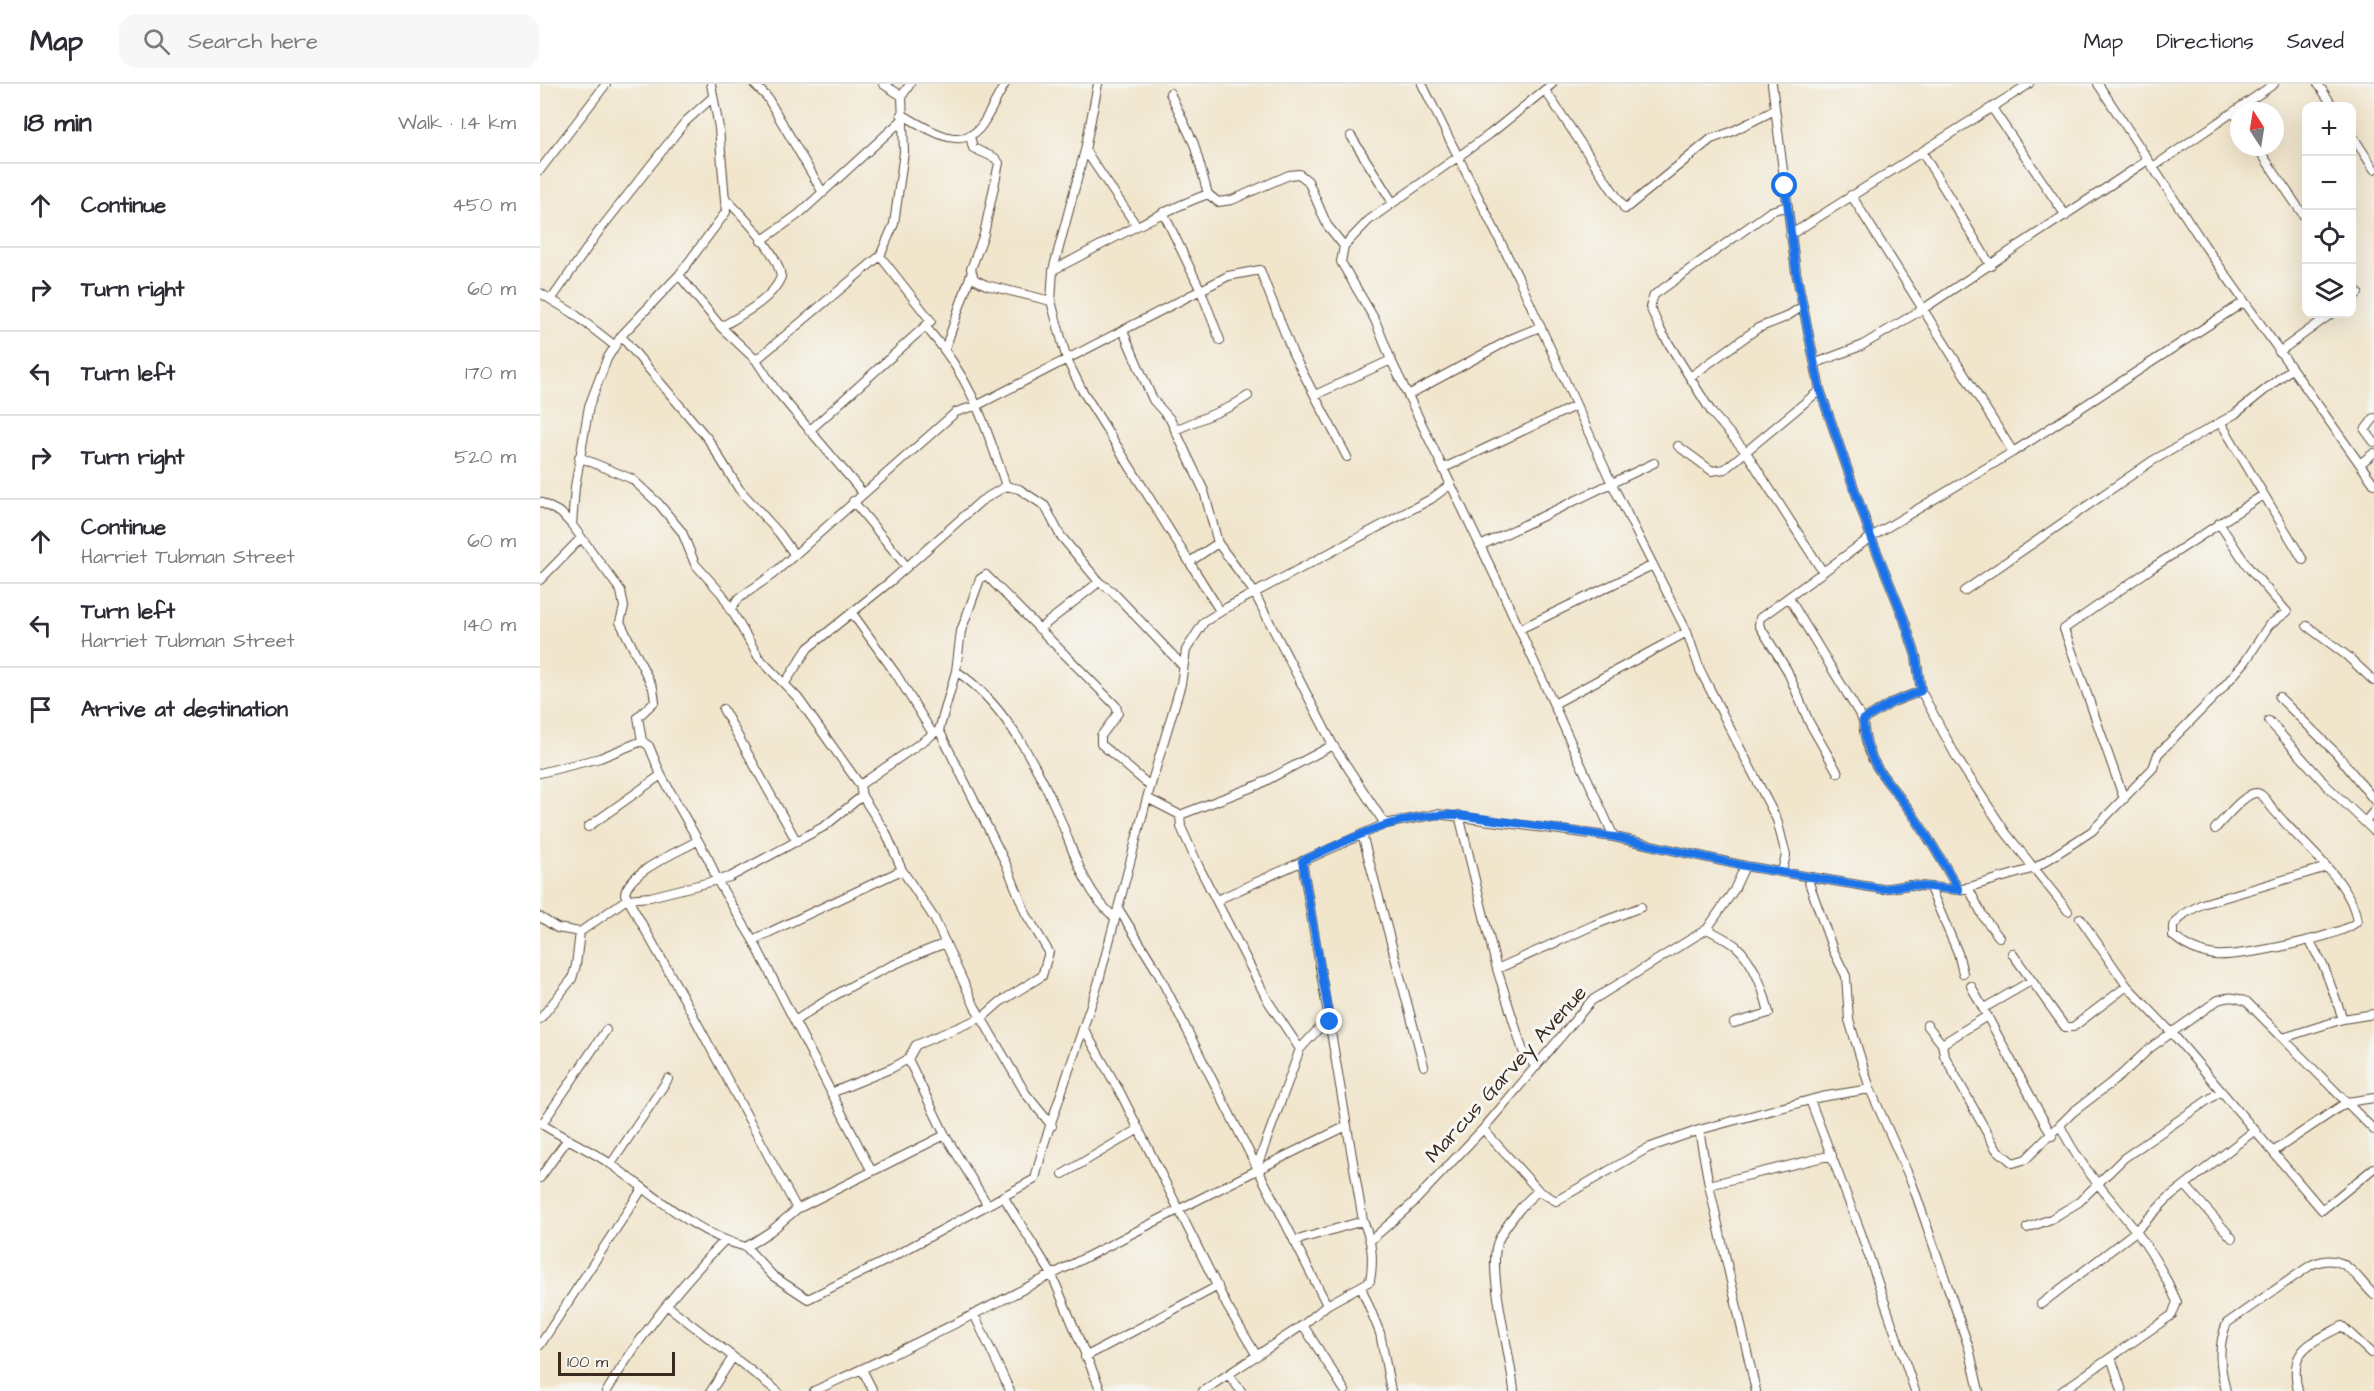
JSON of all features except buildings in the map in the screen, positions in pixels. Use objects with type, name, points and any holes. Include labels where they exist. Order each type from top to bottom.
[{"type":"street","points":[[540,170],[606,84]]},
{"type":"street","points":[[572,525],[579,457],[596,382],[621,336],[679,275],[724,215],[726,199],[719,129],[711,84]]},
{"type":"street","points":[[754,84],[767,97],[823,193]]},
{"type":"street","points":[[883,84],[902,96]]},
{"type":"street","points":[[756,360],[880,256],[894,224],[904,152],[902,96],[910,84]]},
{"type":"street","points":[[902,117],[947,138],[970,136],[983,124],[1005,84]]},
{"type":"street","points":[[1098,84],[1085,150],[1053,270],[1051,301],[1067,360],[1082,390],[1191,561],[1220,611]]},
{"type":"street","points":[[1422,84],[1459,155],[1612,484],[1687,632],[1700,670],[1777,820],[1786,855],[1782,871]]},
{"type":"street","points":[[1773,84],[1790,234],[1820,390],[1871,537],[1907,628],[1916,656],[1921,691],[1958,760],[2006,832],[2068,911]]},
{"type":"street","points":[[1790,234],[2030,84]]},
{"type":"street","points":[[2098,84],[2244,302],[2374,483]]},
{"type":"street","points":[[2248,102],[2274,84]]},
{"type":"street","points":[[2318,84],[2330,102]]},
{"type":"street","points":[[1614,837],[1520,629],[1391,360],[1375,320],[1344,269],[1341,252],[1369,220],[1549,87],[1625,209],[1711,139],[1731,132],[1775,110]]},
{"type":"street","points":[[1170,93],[1194,144],[1208,194],[1218,202],[1226,201],[1289,175],[1299,174],[1308,181],[1328,225],[1344,246]]},
{"type":"street","points":[[551,300],[599,231],[684,122],[713,97]]},
{"type":"street","points":[[1992,108],[2066,216]]},
{"type":"street","points":[[1816,363],[1861,346],[1923,309],[2230,114]]},
{"type":"street","points":[[761,241],[823,193],[902,117]]},
{"type":"street","points":[[945,349],[972,274],[999,163],[995,158],[973,148],[970,136]]},
{"type":"street","points":[[1351,136],[1393,203]]},
{"type":"street","points":[[2356,141],[2374,169]]},
{"type":"street","points":[[1085,150],[1136,225]]},
{"type":"street","points":[[1922,152],[1991,266]]},
{"type":"street","points":[[2263,156],[2302,212]]},
{"type":"street","points":[[1053,270],[1118,238],[1136,225],[1208,194]]},
{"type":"street","points":[[1851,195],[2013,452]]},
{"type":"street","points":[[721,327],[755,304],[778,284],[781,277],[780,268],[761,241],[726,199]]},
{"type":"street","points":[[1788,207],[1771,211],[1654,296],[1650,307],[1653,316],[1712,413],[1746,452],[1823,572]]},
{"type":"street","points":[[1163,212],[1201,291],[1220,340]]},
{"type":"street","points":[[809,431],[926,327],[931,319],[880,256]]},
{"type":"street","points":[[730,610],[738,599],[794,554],[862,492],[956,412],[978,405],[1228,276],[1260,270],[1293,354],[1347,457]]},
{"type":"street","points":[[972,274],[974,279],[986,285],[1051,301]]},
{"type":"street","points":[[679,275],[721,327],[756,360],[775,389],[862,492]]},
{"type":"street","points":[[540,293],[579,317],[615,346]]},
{"type":"street","points":[[1838,773],[1809,722],[1787,670],[1759,625],[1760,618],[1871,537],[2013,452],[2244,302]]},
{"type":"street","points":[[1690,377],[1758,328],[1774,319],[1786,317],[1803,306]]},
{"type":"street","points":[[2279,352],[2326,318]]},
{"type":"street","points":[[926,327],[945,349],[978,405],[1006,486]]},
{"type":"street","points":[[1408,395],[1513,338],[1540,327]]},
{"type":"street","points":[[1123,331],[1153,400],[1170,419],[1203,491],[1218,543],[1254,592],[1334,745],[1385,824]]},
{"type":"street","points":[[621,336],[708,439],[739,489],[779,533],[794,554]]},
{"type":"street","points":[[1315,395],[1391,360]]},
{"type":"street","points":[[1964,591],[2152,461],[2221,423],[2291,369]]},
{"type":"street","points":[[1678,446],[1712,471],[1725,469],[1820,390]]},
{"type":"street","points":[[1175,430],[1230,407],[1248,396]]},
{"type":"street","points":[[1444,468],[1575,406]]},
{"type":"street","points":[[2374,418],[2365,430],[2374,442]]},
{"type":"street","points":[[2221,423],[2303,560]]},
{"type":"street","points":[[2361,463],[2374,453]]},
{"type":"street","points":[[579,457],[632,479],[659,504],[682,531],[695,564],[722,594],[759,658],[785,683],[814,718],[860,785],[862,796],[886,833],[902,870],[934,918],[975,1007],[983,1017],[1026,1094],[1052,1126]]},
{"type":"street","points":[[1480,546],[1654,463]]},
{"type":"street","points":[[606,1030],[541,1123],[611,1164],[673,1211],[724,1241],[746,1247],[773,1276],[808,1299],[944,1230],[1035,1179],[1044,1144],[1084,1029],[1150,786],[1178,694],[1182,665],[1195,632],[1204,622],[1220,611],[1431,499],[1451,484]]},
{"type":"street","points":[[785,683],[808,648],[907,567],[981,501],[1006,486],[1019,489],[1045,506],[1060,535],[1099,582],[1112,591],[1182,665]]},
{"type":"street","points":[[2124,799],[2064,629],[2264,495]]},
{"type":"street","points":[[853,501],[907,567]]},
{"type":"street","points":[[540,502],[561,513],[572,525],[621,591],[624,607],[620,622],[653,688],[655,701],[638,717],[642,741],[649,746],[661,775],[718,882],[753,940],[871,1170]]},
{"type":"street","points":[[1217,900],[1385,824],[1437,814],[1459,815],[1614,837],[1745,866],[1882,889],[1910,885],[1959,890],[2035,867],[2092,831],[2124,799],[2153,768],[2158,754],[2245,663],[2269,625],[2287,612],[2248,567],[2219,523]]},
{"type":"street","points":[[540,580],[581,538]]},
{"type":"street","points":[[1191,561],[1218,543]]},
{"type":"street","points":[[1520,629],[1652,566]]},
{"type":"street","points":[[860,785],[936,732],[956,671],[961,631],[980,579],[986,575],[1116,706],[1118,713],[1101,736],[1101,744],[1150,786]]},
{"type":"street","points":[[1039,628],[1099,582]]},
{"type":"street","points":[[1789,598],[1863,720],[1864,738],[1873,764],[1913,814],[1959,890]]},
{"type":"street","points":[[831,1093],[908,1059],[916,1045],[983,1017],[1000,1002],[1042,976],[1048,952],[1026,914],[1006,864],[936,732],[852,613]]},
{"type":"street","points":[[2307,626],[2346,655],[2374,681]]},
{"type":"street","points":[[1554,704],[1687,632]]},
{"type":"street","points":[[956,671],[974,682],[1004,715],[1055,807],[1082,875],[1096,900],[1115,918]]},
{"type":"street","points":[[1863,720],[1893,702],[1921,691]]},
{"type":"street","points":[[2279,697],[2337,754],[2374,800]]},
{"type":"street","points":[[723,709],[796,842]]},
{"type":"street","points":[[2269,721],[2328,787],[2374,831]]},
{"type":"street","points":[[540,773],[600,758],[642,741]]},
{"type":"street","points":[[1147,798],[1180,815],[1258,785],[1334,745]]},
{"type":"street","points":[[588,827],[661,775]]},
{"type":"street","points":[[2215,829],[2247,796],[2255,793],[2262,794],[2283,822],[2327,867],[2352,902],[2357,921],[2349,929],[2309,940],[2238,954],[2215,955],[2187,947],[2174,936],[2173,926],[2184,914],[2202,904],[2327,867]]},
{"type":"street","points":[[540,917],[557,927],[580,932],[627,899],[650,897],[718,882],[825,826],[862,796]]},
{"type":"street","points":[[2365,822],[2374,811]]},
{"type":"street","points":[[1180,815],[1181,827],[1268,1000],[1300,1049]]},
{"type":"street","points":[[1459,815],[1497,969],[1523,1051],[1536,1067]]},
{"type":"street","points":[[1362,834],[1424,1066]]},
{"type":"street","points":[[697,841],[635,876],[626,886],[627,899],[687,1004],[796,1209]]},
{"type":"street","points":[[1203,1391],[1303,1325],[1327,1305],[1370,1281],[1373,1263],[1371,1240],[1363,1221],[1302,861]]},
{"type":"street","name":"Marcus Garvey Avenue","points":[[1371,1240],[1412,1204],[1483,1129],[1591,1001],[1707,929],[1734,890],[1745,866]]},
{"type":"street","points":[[753,940],[902,870]]},
{"type":"street","points":[[1807,877],[1833,950],[1846,975],[1849,1020],[1870,1089],[1912,1183],[1969,1348],[1978,1391]]},
{"type":"street","points":[[1968,887],[1984,918],[1999,937]]},
{"type":"street","points":[[1930,888],[1958,953],[1963,973]]},
{"type":"street","points":[[1497,969],[1594,925],[1641,907]]},
{"type":"street","points":[[1118,908],[1158,971],[1256,1169],[1327,1305]]},
{"type":"street","points":[[2080,918],[2127,986],[2172,1033],[2322,1209],[2374,1168]]},
{"type":"street","points":[[1707,929],[1736,947],[1750,965],[1764,992],[1769,1013],[1734,1023]]},
{"type":"street","points":[[541,1017],[572,980],[580,932]]},
{"type":"street","points":[[2309,940],[2324,967],[2343,1019]]},
{"type":"street","points":[[795,1021],[833,994],[910,957],[946,943]]},
{"type":"street","points":[[2012,953],[2065,1028],[2073,1027],[2127,986]]},
{"type":"street","points":[[1942,1044],[2031,981]]},
{"type":"street","points":[[1971,986],[2052,1136]]},
{"type":"street","points":[[1927,1024],[1942,1044],[1944,1055],[2003,1157],[2013,1163],[2026,1159],[2091,1096],[2120,1076],[2150,1048],[2218,1000],[2237,997],[2247,1002],[2374,1130]]},
{"type":"street","points":[[2283,1038],[2343,1019],[2374,1014]]},
{"type":"street","points":[[1256,1169],[1300,1049],[1321,1026],[1330,1022]]},
{"type":"street","points":[[1084,1029],[1139,1129],[1218,1286],[1257,1356]]},
{"type":"street","points":[[908,1059],[945,1135],[987,1204]]},
{"type":"street","points":[[611,1164],[668,1079]]},
{"type":"street","points":[[1483,1129],[1539,1191],[1556,1201],[1648,1148],[1699,1130],[1810,1100],[1842,1092],[1870,1089]]},
{"type":"street","points":[[2027,1228],[2051,1219],[2079,1203],[2124,1158],[2221,1091]]},
{"type":"street","points":[[2274,1151],[2347,1102],[2374,1098]]},
{"type":"street","points":[[1810,1100],[1832,1155],[1915,1391]]},
{"type":"street","points":[[2060,1125],[2069,1144],[2097,1184],[2136,1231],[2164,1273],[2177,1302],[2172,1315],[2062,1391]]},
{"type":"street","points":[[814,1391],[974,1314],[1256,1169],[1347,1126]]},
{"type":"street","points":[[1063,1174],[1139,1129]]},
{"type":"street","points":[[1699,1130],[1709,1185],[1756,1391]]},
{"type":"street","points":[[2041,1304],[2136,1231],[2167,1199],[2255,1130]]},
{"type":"street","points":[[746,1247],[771,1231],[796,1209],[945,1135]]},
{"type":"street","points":[[540,1179],[567,1140]]},
{"type":"street","points":[[1709,1185],[1832,1155]]},
{"type":"street","points":[[2186,1185],[2232,1238]]},
{"type":"street","points":[[540,1345],[642,1189]]},
{"type":"street","points":[[1514,1391],[1511,1360],[1498,1292],[1497,1244],[1528,1198],[1539,1191]]},
{"type":"street","points":[[1003,1196],[1051,1274],[1101,1391]]},
{"type":"street","points":[[1294,1241],[1363,1221]]},
{"type":"street","points":[[607,1391],[634,1349],[669,1307],[686,1282],[724,1241]]},
{"type":"street","points":[[2226,1391],[2220,1366],[2220,1338],[2227,1323],[2311,1265],[2325,1258],[2339,1260],[2374,1295]]},
{"type":"street","points":[[1085,1357],[1218,1286]]},
{"type":"street","points":[[1361,1287],[1380,1333],[1391,1391]]},
{"type":"street","points":[[669,1307],[777,1391]]},
{"type":"street","points":[[974,1314],[1008,1390]]},
{"type":"street","points":[[1303,1325],[1345,1391]]},
{"type":"street","points":[[2298,1391],[2294,1371],[2304,1347],[2342,1326],[2371,1353]]},
{"type":"street","points":[[711,1391],[733,1357]]},
{"type":"street","points":[[2111,1358],[2122,1391]]},
{"type":"street","points":[[862,1369],[873,1391]]},
{"type":"street","points":[[1229,1375],[1241,1391]]},
{"type":"route","points":[[1330,1022],[1302,861],[1385,824],[1407,818],[1437,814],[1459,815],[1614,837],[1745,866],[1882,889],[1910,885],[1959,890],[1913,814],[1873,764],[1864,738],[1863,720],[1893,702],[1921,691],[1916,656],[1893,589],[1871,537],[1820,390],[1796,272],[1785,186]]}]
